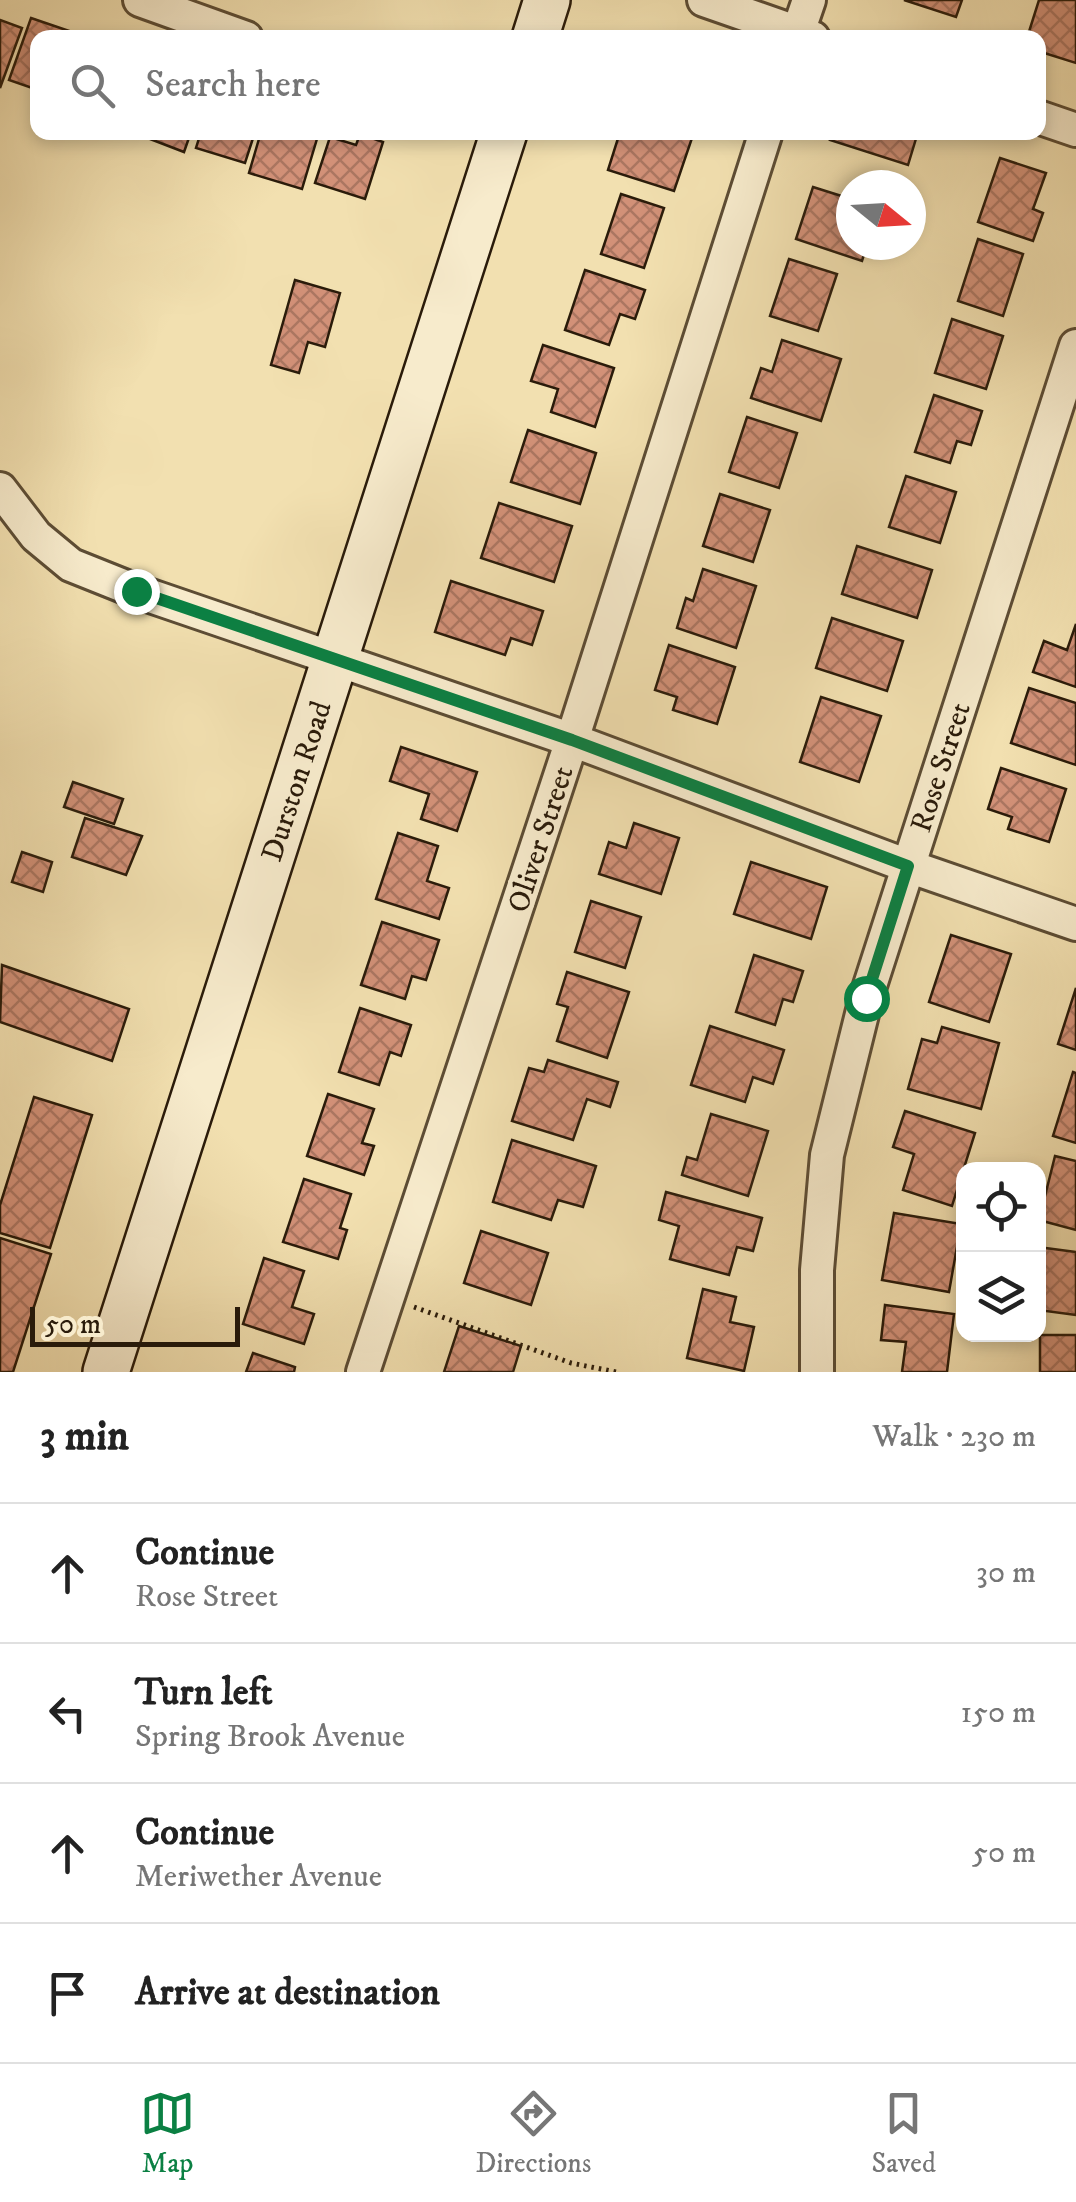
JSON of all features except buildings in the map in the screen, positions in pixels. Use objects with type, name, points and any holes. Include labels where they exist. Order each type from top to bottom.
[{"type":"main road","points":[[537,30],[547,0]]},
{"type":"main road","name":"Durston Road","points":[[106,1372],[501,140]]},
{"type":"street","points":[[140,0],[224,30]]},
{"type":"street","points":[[704,0],[786,30]]},
{"type":"street","points":[[803,30],[808,0]]},
{"type":"street","points":[[1046,120],[1076,130]]},
{"type":"street","name":"Oliver Street","points":[[363,1372],[572,740],[763,140]]},
{"type":"street","name":"Rose Street","points":[[817,1372],[817,1270],[827,1155],[866,998],[1076,346]]},
{"type":"street","points":[[0,489],[36,536],[71,565],[136,591],[572,740],[908,866],[1076,924]]},
{"type":"path","points":[[388,1297],[571,1363],[616,1372]]},
{"type":"route","points":[[136,591],[572,740],[908,866],[866,998]]}]
